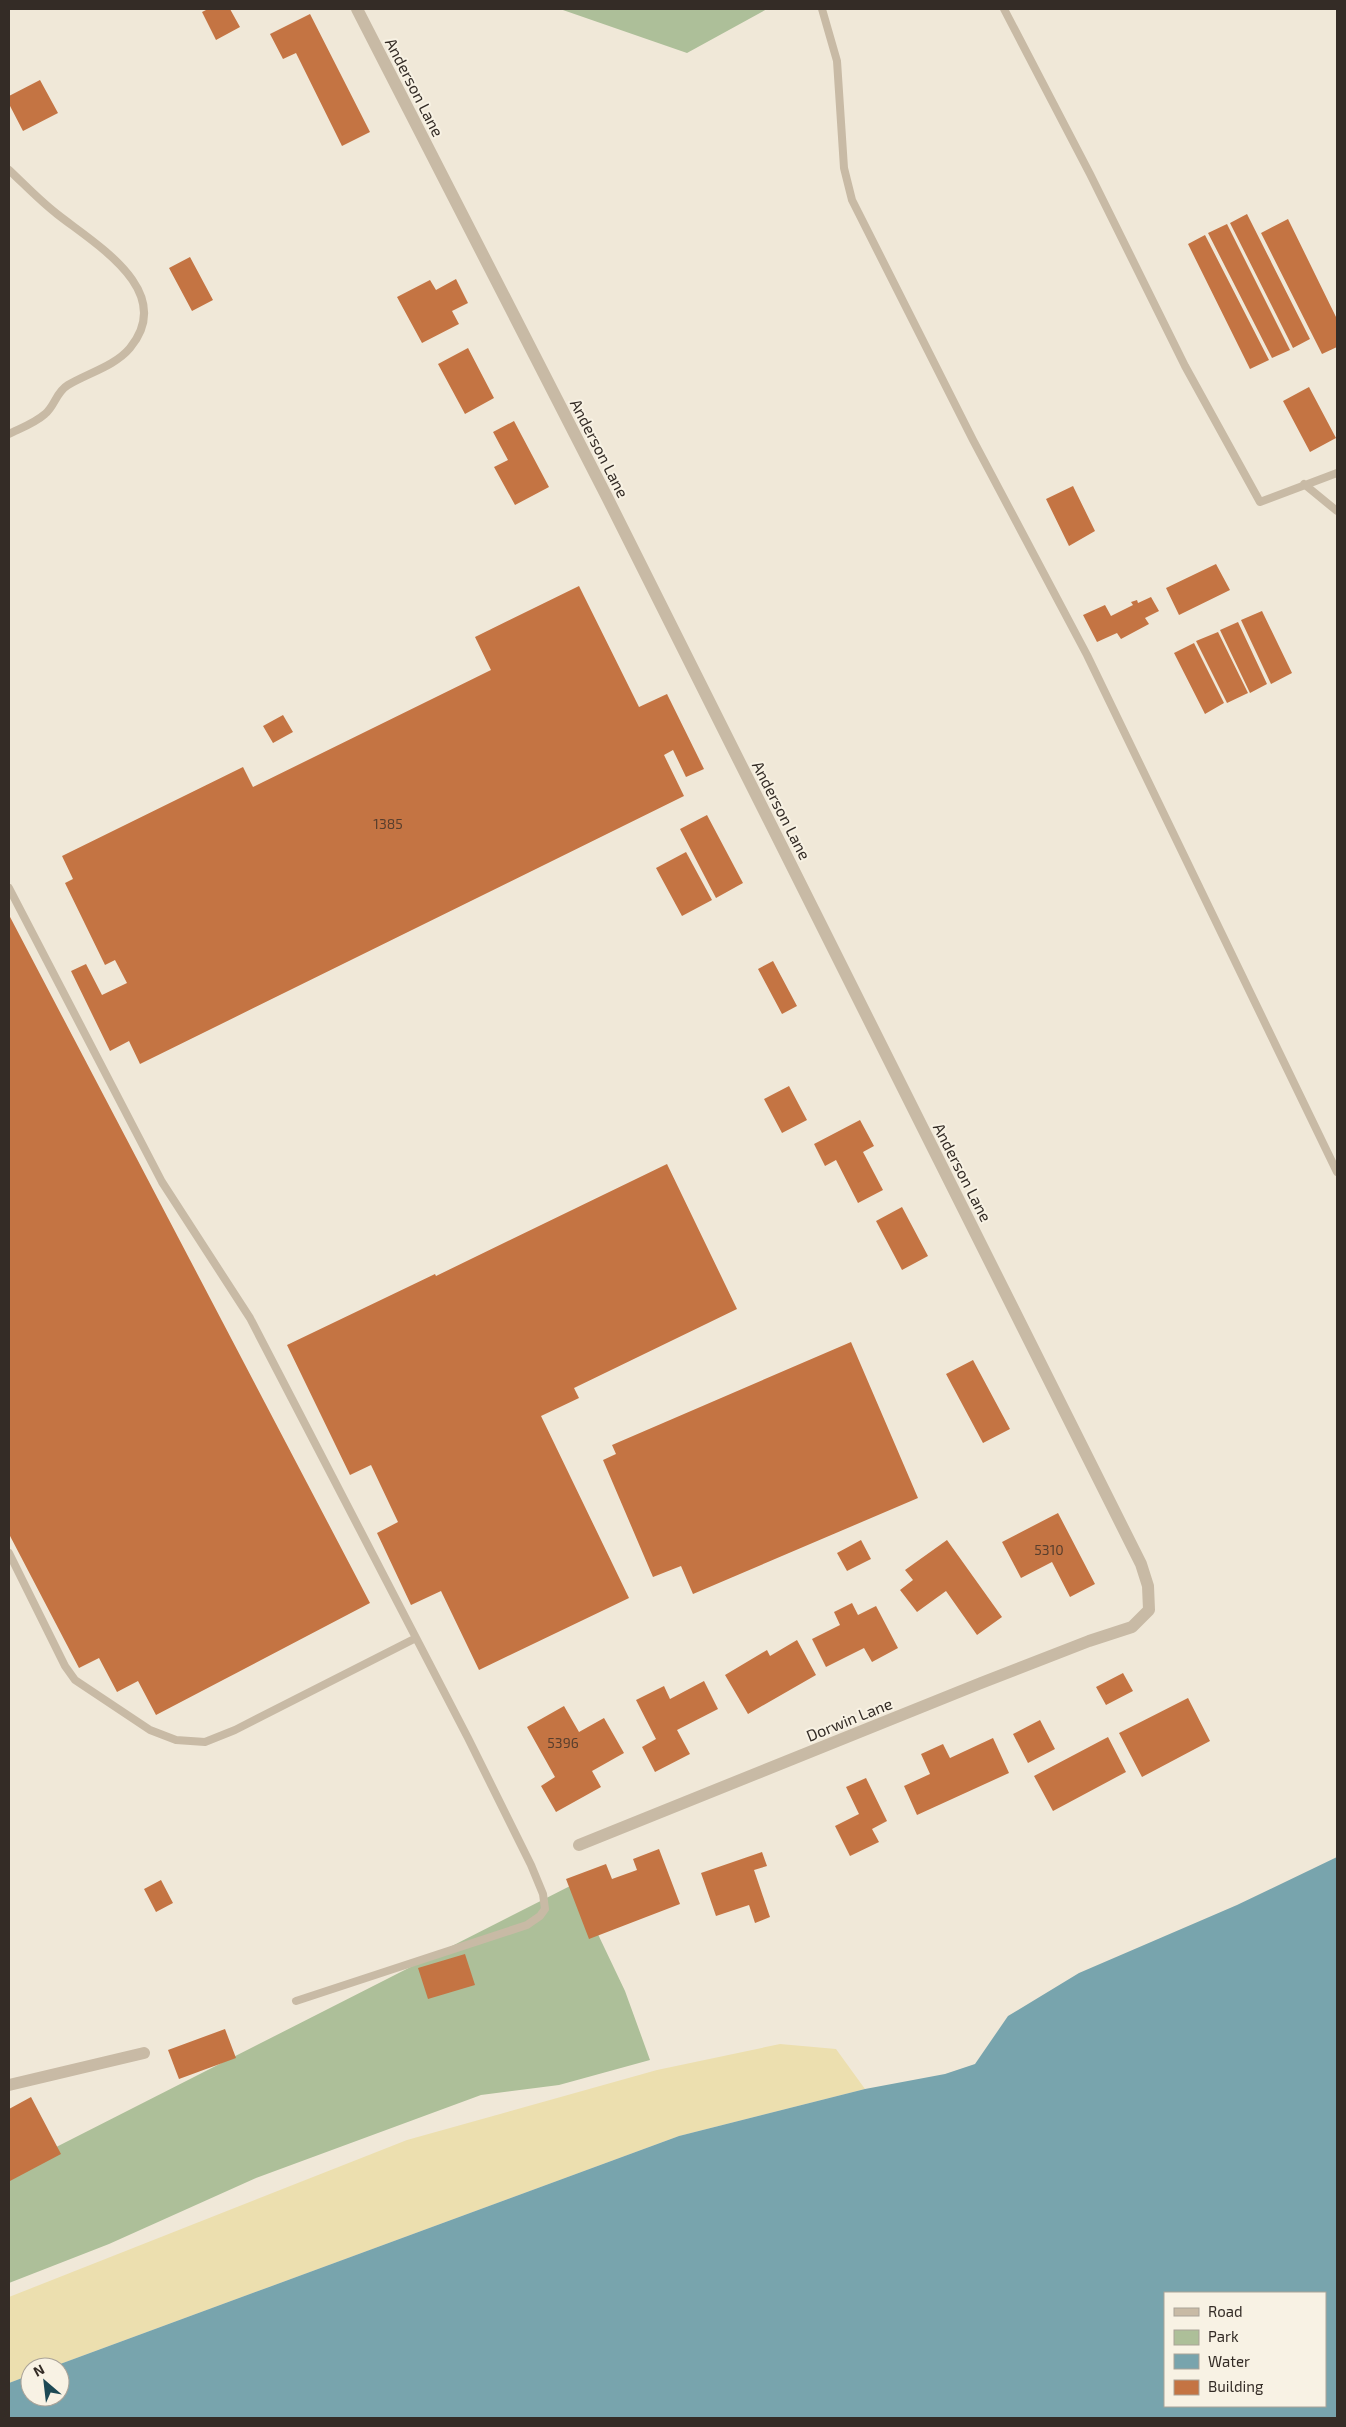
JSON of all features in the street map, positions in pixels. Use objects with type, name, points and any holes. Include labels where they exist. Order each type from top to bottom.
[{"type":"street","name":"Anderson Lane","points":[[357,9],[604,490],[1141,1564],[1148,1586],[1149,1610],[1132,1627]]},
{"type":"street","name":"Dorwin Lane","points":[[579,1845],[981,1683],[1089,1641],[1132,1627]]},
{"type":"street","points":[[9,2085],[144,2053]]},
{"type":"lane","points":[[822,9],[837,62],[844,168],[852,200],[973,440],[1087,655],[1337,1172]]},
{"type":"lane","points":[[1004,9],[1090,174],[1185,366],[1260,502],[1337,473]]},
{"type":"lane","points":[[9,170],[53,211],[114,258],[134,279],[143,300],[142,326],[130,348],[110,364],[62,389],[47,413],[9,434]]},
{"type":"lane","points":[[1304,484],[1337,511]]},
{"type":"lane","points":[[9,888],[162,1182],[250,1318],[531,1864],[543,1894],[545,1908],[540,1916],[526,1925],[296,2001]]},
{"type":"lane","points":[[9,1553],[65,1666],[76,1680],[150,1730],[176,1740],[205,1742],[235,1730],[416,1638]]},
{"type":"green space","points":[[560,9],[767,9],[687,53]]},
{"type":"green space","points":[[574,1884],[625,1991],[650,2060],[559,2085],[481,2095],[256,2178],[109,2244],[9,2283],[9,2171]]},
{"type":"sand","points":[[780,2044],[836,2049],[865,2089],[679,2136],[70,2360],[70,2357],[20,2357],[20,2379],[9,2383],[9,2297],[407,2140],[657,2070]]},
{"type":"water","points":[[1337,1857],[1337,2418],[9,2418],[9,2383],[20,2379],[20,2407],[70,2407],[70,2360],[679,2136],[865,2089],[945,2074],[975,2064],[1008,2016],[1079,1973],[1237,1905]]},
{"type":"building","points":[[208,9],[230,9],[240,27],[216,40],[202,12]]},
{"type":"building","points":[[310,14],[370,132],[342,146],[296,53],[283,59],[270,34]]},
{"type":"building","points":[[40,80],[58,113],[23,131],[9,104],[9,96]]},
{"type":"building","points":[[1247,214],[1310,339],[1293,348],[1230,223]]},
{"type":"building","points":[[1288,219],[1337,319],[1337,347],[1322,354],[1261,233]]},
{"type":"building","points":[[1227,224],[1290,350],[1272,358],[1208,233]]},
{"type":"building","points":[[1205,235],[1269,360],[1250,369],[1188,244]]},
{"type":"building","points":[[190,257],[213,300],[192,311],[169,268]]},
{"type":"building","points":[[456,279],[468,303],[452,311],[459,324],[422,343],[397,297],[430,280],[436,290]]},
{"type":"building","points":[[468,348],[494,398],[465,414],[438,364]]},
{"type":"building","points":[[1309,387],[1336,438],[1310,452],[1283,401]]},
{"type":"building","points":[[514,421],[549,487],[515,505],[494,467],[508,460],[493,432]]},
{"type":"building","points":[[1073,486],[1095,531],[1069,546],[1046,499]]},
{"type":"building","points":[[1216,564],[1230,590],[1179,615],[1166,588]]},
{"type":"building","points":[[579,586],[639,707],[667,694],[704,769],[686,777],[673,750],[664,755],[684,796],[140,1064],[129,1041],[110,1051],[71,971],[86,964],[102,995],[127,983],[115,960],[105,965],[65,883],[73,879],[62,856],[243,767],[253,787],[491,670],[475,637]]},
{"type":"building","points":[[1151,597],[1159,611],[1145,618],[1149,624],[1121,639],[1117,633],[1097,642],[1083,615],[1105,605],[1111,616],[1133,605],[1131,602],[1137,600],[1138,603]]},
{"type":"building","points":[[1262,611],[1292,673],[1271,684],[1241,620]]},
{"type":"building","points":[[1238,622],[1267,684],[1250,693],[1220,630]]},
{"type":"building","points":[[1218,632],[1248,693],[1227,703],[1196,641]]},
{"type":"building","points":[[1194,643],[1224,703],[1205,714],[1174,653]]},
{"type":"building","points":[[283,715],[293,732],[273,743],[263,726]]},
{"type":"building","points":[[707,815],[743,883],[716,898],[680,829]]},
{"type":"building","points":[[686,852],[712,900],[682,916],[656,868]]},
{"type":"building","points":[[9,915],[370,1603],[156,1715],[138,1681],[117,1692],[99,1658],[79,1668],[9,1534]]},
{"type":"building","points":[[773,961],[797,1006],[782,1014],[758,969]]},
{"type":"building","points":[[789,1086],[807,1120],[782,1133],[764,1099]]},
{"type":"building","points":[[860,1120],[874,1146],[863,1152],[883,1190],[858,1203],[836,1160],[825,1166],[814,1144]]},
{"type":"building","points":[[667,1164],[737,1309],[574,1388],[579,1398],[541,1416],[629,1598],[479,1670],[441,1591],[411,1605],[377,1533],[398,1522],[371,1465],[350,1475],[287,1345],[435,1274],[436,1276]]},
{"type":"building","points":[[902,1207],[928,1256],[902,1270],[876,1221]]},
{"type":"building","points":[[851,1342],[918,1498],[693,1594],[681,1566],[653,1577],[603,1460],[616,1454],[612,1445]]},
{"type":"building","points":[[973,1360],[1010,1429],[983,1443],[946,1374]]},
{"type":"building","points":[[1058,1513],[1095,1584],[1070,1597],[1052,1562],[1021,1578],[1002,1542]]},
{"type":"building","points":[[861,1540],[871,1559],[847,1571],[837,1553]]},
{"type":"building","points":[[947,1540],[1002,1617],[977,1635],[946,1591],[917,1612],[900,1590],[913,1580],[905,1570]]},
{"type":"building","points":[[852,1603],[858,1615],[876,1606],[898,1648],[872,1662],[864,1648],[826,1667],[812,1639],[840,1625],[834,1612]]},
{"type":"building","points":[[797,1640],[816,1675],[748,1714],[725,1675],[767,1650],[770,1656]]},
{"type":"building","points":[[1123,1673],[1133,1691],[1106,1705],[1096,1687]]},
{"type":"building","points":[[704,1681],[718,1709],[677,1730],[690,1754],[655,1772],[642,1747],[656,1739],[636,1700],[664,1686],[670,1699]]},
{"type":"building","points":[[1188,1698],[1210,1741],[1142,1777],[1119,1733]]},
{"type":"building","points":[[564,1706],[579,1732],[604,1718],[624,1753],[592,1771],[601,1787],[556,1812],[541,1786],[555,1777],[527,1727]]},
{"type":"building","points":[[1040,1720],[1055,1749],[1028,1763],[1013,1734]]},
{"type":"building","points":[[1108,1737],[1126,1772],[1053,1811],[1034,1776]]},
{"type":"building","points":[[993,1738],[1009,1773],[917,1815],[904,1786],[930,1774],[921,1754],[943,1744],[950,1758]]},
{"type":"building","points":[[866,1778],[887,1821],[872,1829],[879,1842],[850,1856],[835,1826],[859,1814],[846,1787]]},
{"type":"building","points":[[659,1849],[680,1904],[589,1939],[566,1879],[606,1864],[612,1879],[637,1870],[633,1859]]},
{"type":"building","points":[[762,1852],[767,1866],[754,1870],[770,1917],[755,1923],[749,1905],[716,1916],[701,1873]]},
{"type":"building","points":[[161,1880],[173,1903],[156,1912],[144,1889]]},
{"type":"building","points":[[465,1954],[475,1985],[428,1999],[418,1968]]},
{"type":"building","points":[[225,2029],[236,2058],[179,2079],[168,2050]]},
{"type":"building","points":[[31,2097],[61,2154],[10,2181],[9,2109]]}]
